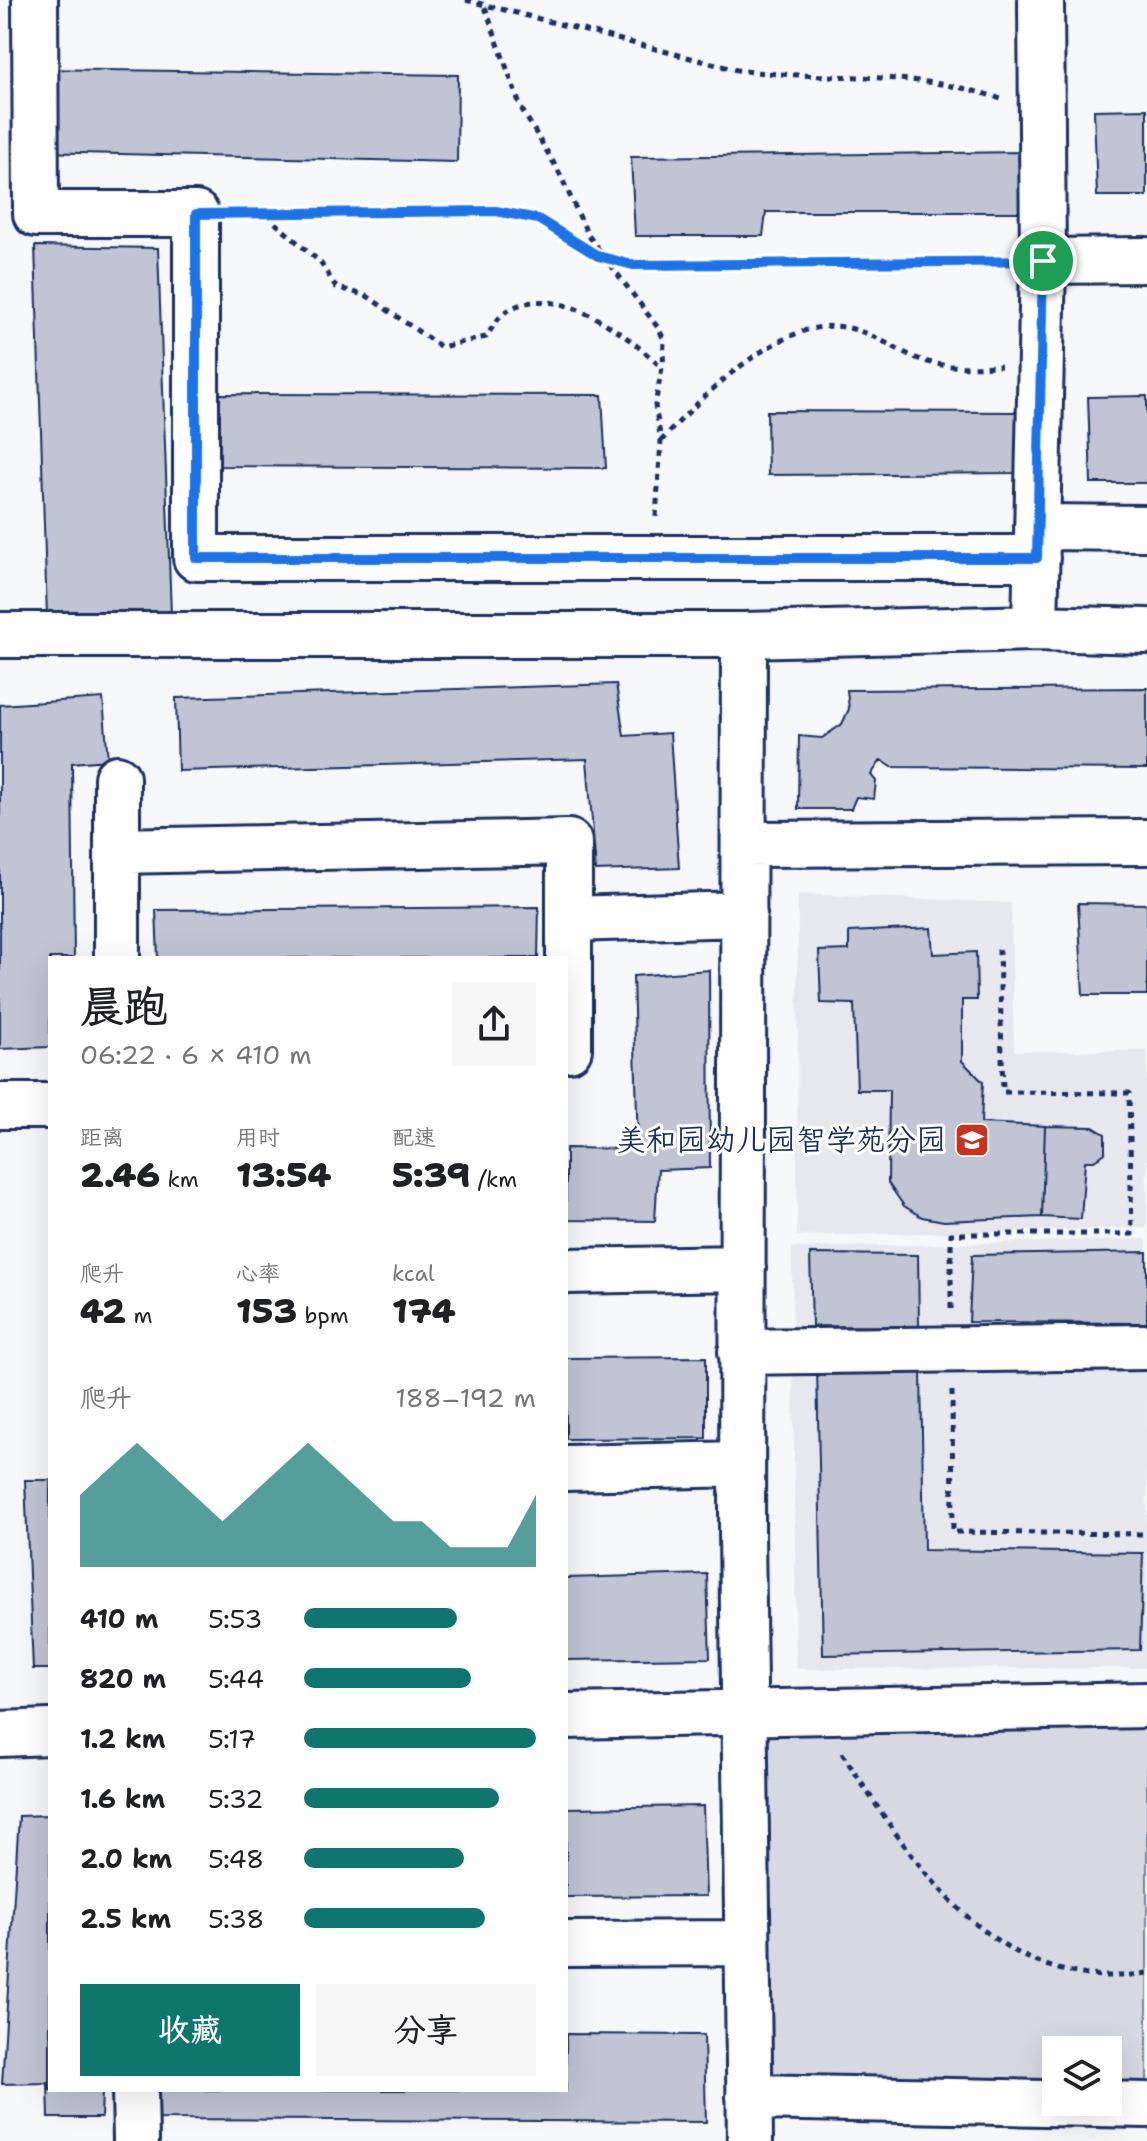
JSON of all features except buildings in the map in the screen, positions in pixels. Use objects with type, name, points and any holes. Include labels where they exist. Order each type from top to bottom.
[{"type":"street","points":[[35,0],[36,214],[196,214],[196,558],[651,557],[1037,542],[1147,528]]},
{"type":"street","points":[[1035,628],[1043,261],[1041,0]]},
{"type":"street","points":[[1043,261],[1147,260]]},
{"type":"street","points":[[0,635],[744,635],[1035,628],[1147,631]]},
{"type":"street","points":[[744,635],[742,1711],[750,2141]]},
{"type":"street","points":[[117,778],[117,956]]},
{"type":"street","points":[[117,851],[569,842],[568,1049]]},
{"type":"street","points":[[745,844],[1147,842]]},
{"type":"street","points":[[569,919],[744,914]]},
{"type":"street","points":[[0,1106],[48,1106]]},
{"type":"street","points":[[568,1271],[743,1268]]},
{"type":"street","points":[[741,1352],[1147,1347]]},
{"type":"street","points":[[568,1468],[742,1464]]},
{"type":"street","points":[[568,1716],[1147,1705]]},
{"type":"street","points":[[0,1734],[48,1732]]},
{"type":"street","points":[[568,1944],[747,1943]]},
{"type":"street","points":[[135,2092],[136,2141]]},
{"type":"street","points":[[749,2097],[1147,2105]]},
{"type":"path","points":[[466,0],[737,70],[780,75],[868,74],[946,82],[999,98],[1042,117]]},
{"type":"path","points":[[485,6],[521,108],[558,170],[601,257],[659,329],[664,340],[655,405],[661,441],[651,557]]},
{"type":"path","points":[[264,213],[320,262],[336,287],[367,296],[441,347],[486,337],[501,316],[512,308],[549,303],[568,306],[626,337],[662,368]]},
{"type":"path","points":[[196,214],[516,213],[548,224],[601,257],[653,266],[1043,261]]},
{"type":"path","points":[[661,441],[706,394],[737,370],[780,342],[819,326],[849,328],[939,365],[1042,365]]},
{"type":"path","points":[[999,949],[1003,1092],[1129,1093],[1132,1234],[951,1234],[953,1532],[1147,1534]]},
{"type":"path","points":[[814,1709],[911,1852],[937,1885],[983,1933],[1035,1962],[1065,1971],[1095,1977],[1147,1973]]},
{"type":"shaded area","name":"美和园幼儿园智学苑分园","points":[[798,894],[1011,903],[1014,1051],[1147,1051],[1147,1228],[797,1236]]},
{"type":"shaded area","points":[[1147,1239],[1147,1668],[796,1669],[792,1248]]},
{"type":"shaded area","points":[[1147,1705],[1147,2105],[1122,2104],[1122,2036],[1042,2036],[1042,2103],[749,2097],[742,1711]]},
{"type":"place","name":"美和园幼儿园智学苑分园","points":[[972,1140]]},
{"type":"route","points":[[496,211],[525,214],[548,224],[598,256],[633,265],[1043,261],[1037,558],[196,558],[196,214],[496,211]]}]
